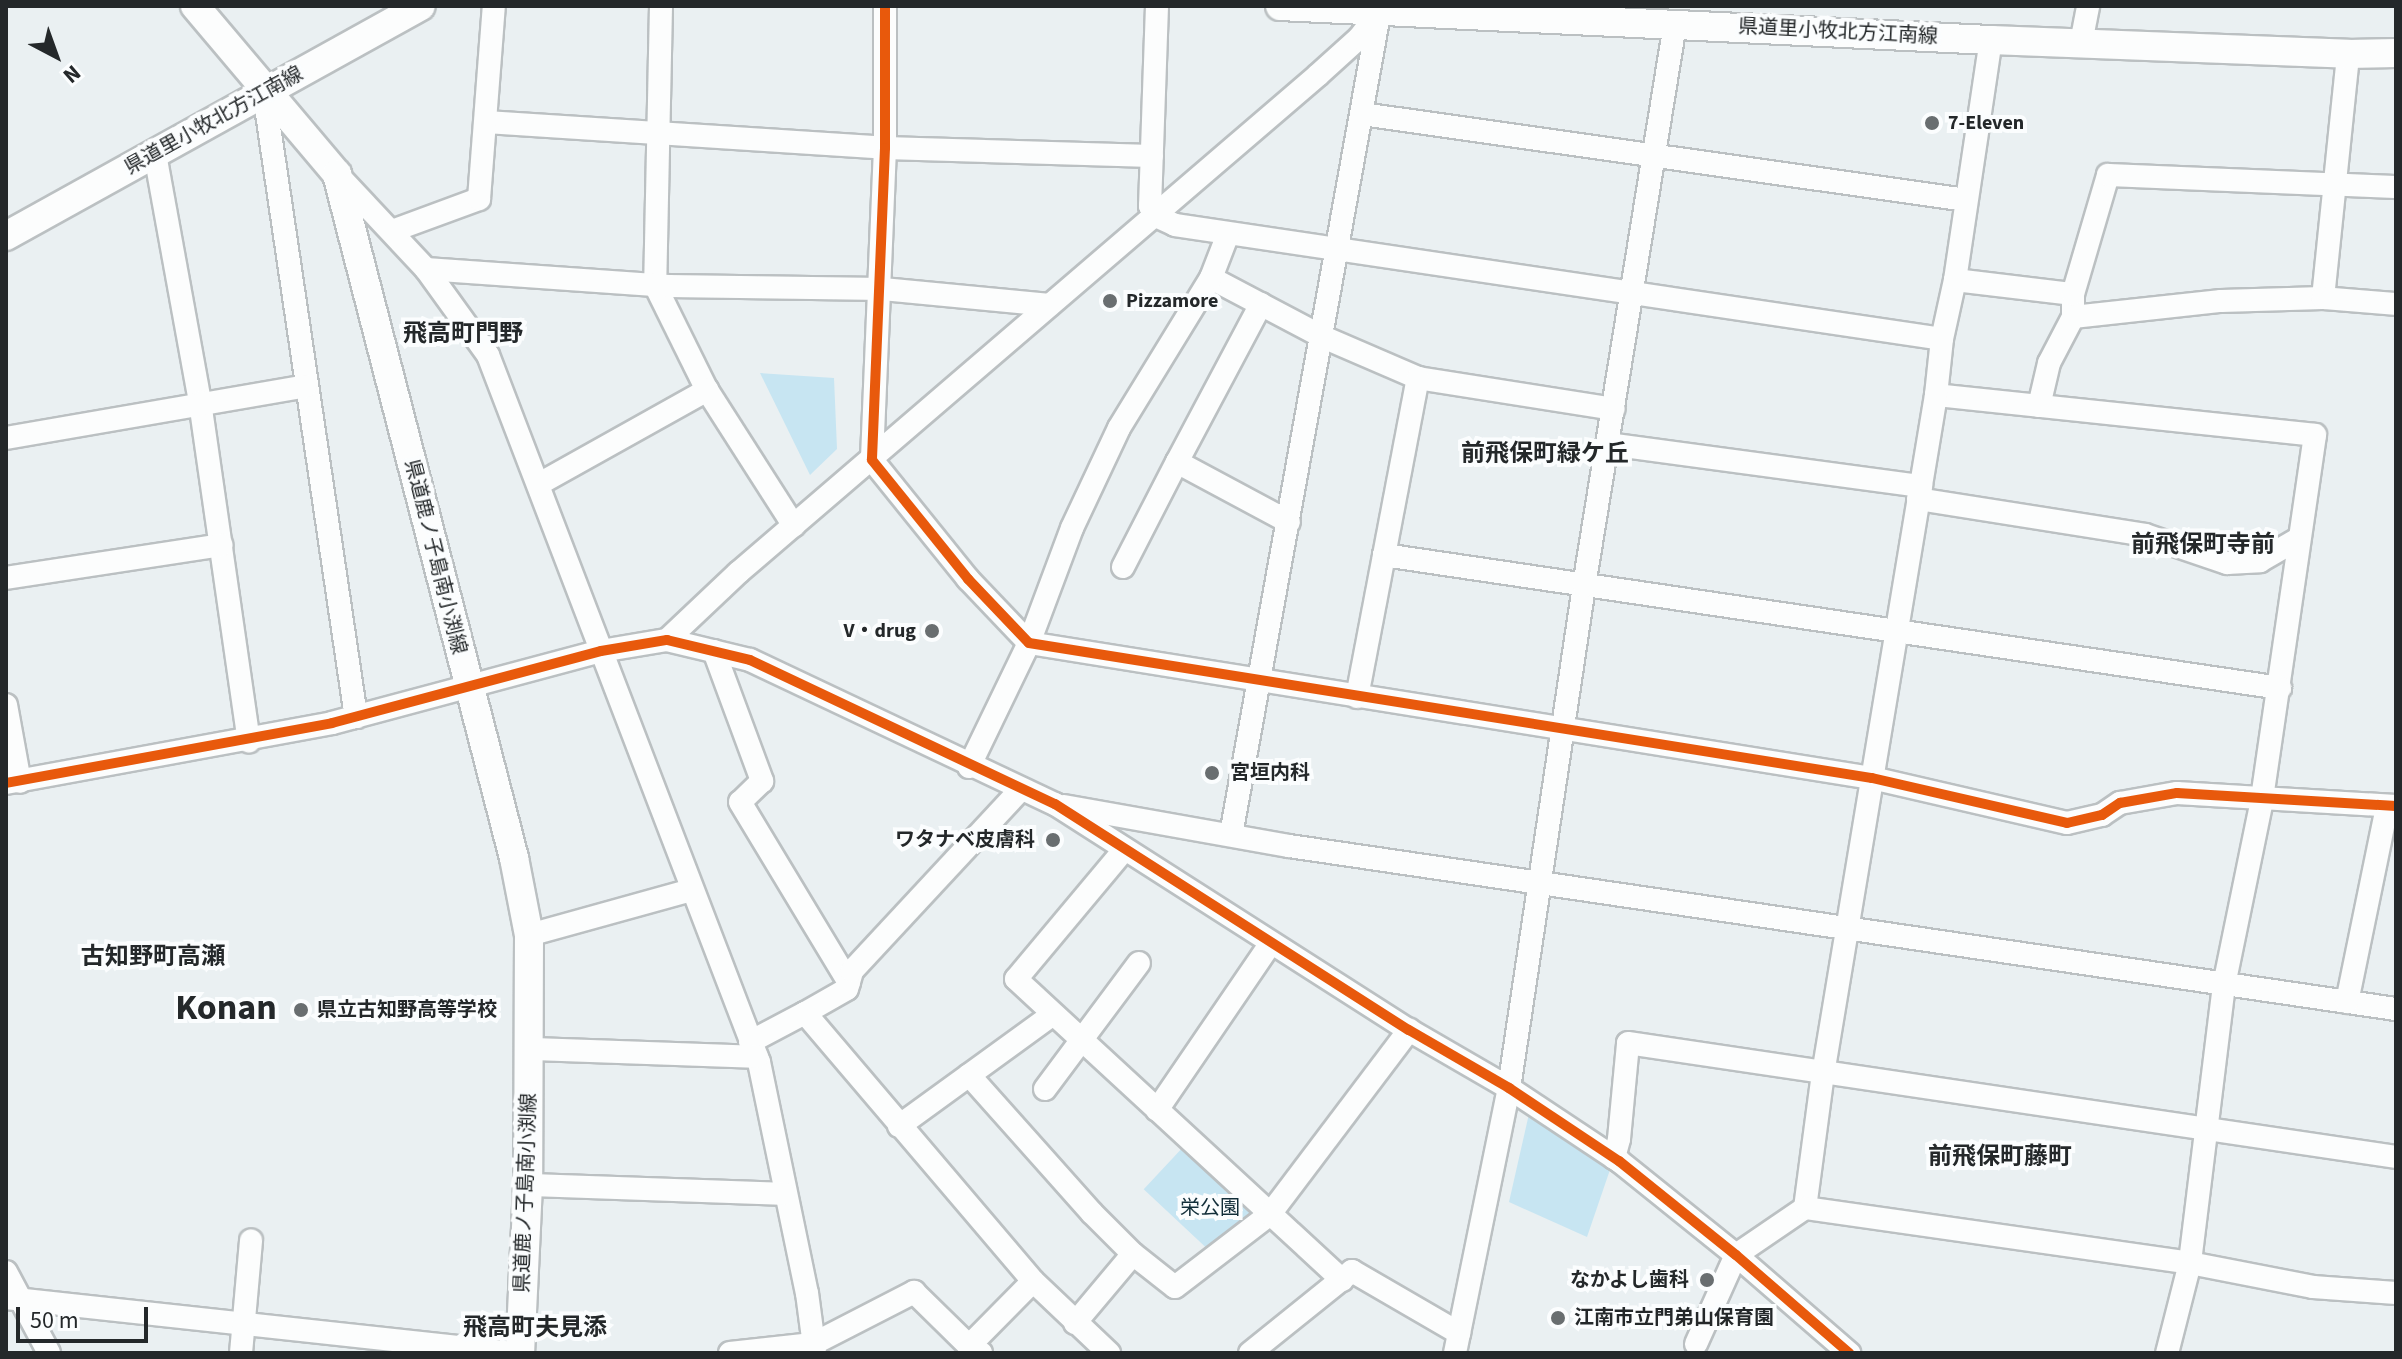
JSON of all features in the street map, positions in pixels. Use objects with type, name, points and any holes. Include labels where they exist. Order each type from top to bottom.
[{"type":"main road","name":"県道鹿ノ子島南小渕線","points":[[195,6],[337,174],[514,858],[529,935],[528,1185],[520,1353]]},
{"type":"main road","name":"県道里小牧北方江南線","points":[[6,236],[421,6]]},
{"type":"main road","name":"県道里小牧北方江南線","points":[[1280,6],[1380,8],[1675,24],[1714,16],[1991,40],[2348,54],[2396,53]]},
{"type":"street","points":[[392,231],[479,199],[494,6]]},
{"type":"street","points":[[661,6],[655,285],[707,390],[794,526]]},
{"type":"street","points":[[885,6],[885,148],[872,460],[968,579],[1029,643],[1872,778],[2067,823],[2102,815],[2120,803],[2177,793],[2391,807],[2347,1002]]},
{"type":"street","points":[[1157,6],[1150,206],[1156,216],[1175,225],[1942,339]]},
{"type":"street","points":[[2081,43],[2088,6]]},
{"type":"street","points":[[1231,835],[1340,248],[1380,8]]},
{"type":"street","points":[[667,640],[794,526],[1359,38],[1380,8]]},
{"type":"street","points":[[1250,1353],[1352,1271],[1457,1343],[1509,1088],[1584,586],[1675,24]]},
{"type":"street","points":[[1805,1208],[1824,1070],[1894,633],[1936,395],[1942,339],[1955,280],[1991,40]]},
{"type":"street","points":[[2323,298],[2348,54]]},
{"type":"street","points":[[267,92],[306,386],[356,717]]},
{"type":"street","points":[[1362,114],[1966,200]]},
{"type":"street","points":[[486,122],[885,148],[1152,156]]},
{"type":"street","points":[[155,154],[200,402],[249,741]]},
{"type":"street","points":[[337,174],[426,269],[488,355],[753,1049],[807,1293],[814,1349]]},
{"type":"street","points":[[2039,406],[2049,363],[2073,317],[2073,294],[2108,175],[2335,182],[2396,187]]},
{"type":"street","points":[[969,767],[1029,643],[1072,528],[1119,428],[1211,278],[1228,234]]},
{"type":"street","points":[[426,269],[655,285],[878,290],[1049,305]]},
{"type":"street","points":[[1211,278],[1323,337],[1418,378],[1614,409]]},
{"type":"street","points":[[1955,280],[2073,294]]},
{"type":"street","points":[[2073,317],[2221,301],[2323,298],[2396,304]]},
{"type":"street","points":[[1123,567],[1261,304]]},
{"type":"street","points":[[1357,697],[1418,378]]},
{"type":"street","points":[[6,438],[306,386]]},
{"type":"street","points":[[539,484],[707,390]]},
{"type":"street","points":[[1936,395],[2315,435],[2262,800],[2224,985],[2190,1263],[2167,1353]]},
{"type":"street","points":[[1609,444],[1919,492],[2145,535],[2227,563],[2260,561],[2298,539]]},
{"type":"street","points":[[1177,462],[1289,522]]},
{"type":"street","points":[[6,578],[221,545]]},
{"type":"street","points":[[1384,555],[2280,688]]},
{"type":"street","points":[[6,705],[13,782],[249,741],[356,717],[601,651],[667,640],[779,672],[969,767],[1055,804],[1409,1030],[1509,1088],[1614,1158],[1736,1255],[1849,1353]]},
{"type":"street","points":[[714,651],[762,781],[740,802],[849,983]]},
{"type":"street","points":[[530,1049],[753,1049],[847,989],[852,971],[1021,789]]},
{"type":"street","points":[[1055,804],[1541,883],[2396,1009]]},
{"type":"street","points":[[1124,850],[1016,979],[1342,1280]]},
{"type":"street","points":[[529,935],[691,890]]},
{"type":"street","points":[[1157,1110],[1271,943]]},
{"type":"street","points":[[1045,1089],[1139,963]]},
{"type":"street","points":[[805,1013],[1033,1281],[1109,1353]]},
{"type":"street","points":[[899,1126],[1053,1014]]},
{"type":"street","points":[[969,1075],[1092,1213],[1133,1254],[1175,1287],[1270,1214],[1409,1030]]},
{"type":"street","points":[[1614,1158],[1619,1139],[1628,1043],[2396,1157]]},
{"type":"street","points":[[528,1185],[784,1194]]},
{"type":"street","points":[[1696,1344],[1736,1255],[1805,1208],[2190,1263],[2313,1287],[2396,1293]]},
{"type":"street","points":[[241,1353],[251,1240]]},
{"type":"street","points":[[1075,1323],[1133,1254]]},
{"type":"street","points":[[6,1272],[14,1298],[49,1353]]},
{"type":"street","points":[[730,1353],[814,1349],[914,1292],[975,1350],[1033,1281]]},
{"type":"street","points":[[14,1298],[513,1353]]},
{"type":"green space","points":[[760,373],[834,378],[837,449],[810,475]]},
{"type":"green space","points":[[1531,1105],[1614,1158],[1587,1237],[1509,1202]]},
{"type":"green space","name":"栄公園","points":[[1186,1144],[1261,1214],[1218,1259],[1144,1189]]},
{"type":"cycle path","points":[[885,6],[885,148],[872,460],[968,579],[1029,643],[1872,778],[2067,823],[2102,815],[2120,803],[2177,793],[2396,806]]},
{"type":"cycle path","points":[[6,783],[332,723],[601,651],[667,640],[750,660],[1055,804],[1409,1030],[1509,1088],[1619,1161],[1736,1255],[1849,1353]]},
{"type":"place","name":"7-Eleven","points":[[1932,123]]},
{"type":"place","name":"Pizzamore","points":[[1110,301]]},
{"type":"place","name":"V・drug","points":[[932,631]]},
{"type":"place","name":"宮垣内科","points":[[1212,773]]},
{"type":"place","name":"ワタナベ皮膚科","points":[[1053,840]]},
{"type":"place","name":"県立古知野高等学校","points":[[301,1010]]},
{"type":"place","name":"なかよし歯科","points":[[1707,1280]]},
{"type":"place","name":"江南市立門弟山保育園","points":[[1558,1318]]},
{"type":"district","name":"飛高町門野","points":[[463,334]]},
{"type":"district","name":"前飛保町緑ケ丘","points":[[1545,454]]},
{"type":"district","name":"前飛保町寺前","points":[[2203,545]]},
{"type":"district","name":"古知野町高瀬","points":[[153,957]]},
{"type":"district","name":"Konan","points":[[226,1008]]},
{"type":"district","name":"前飛保町藤町","points":[[2000,1157]]},
{"type":"district","name":"飛高町夫見添","points":[[535,1328]]}]
